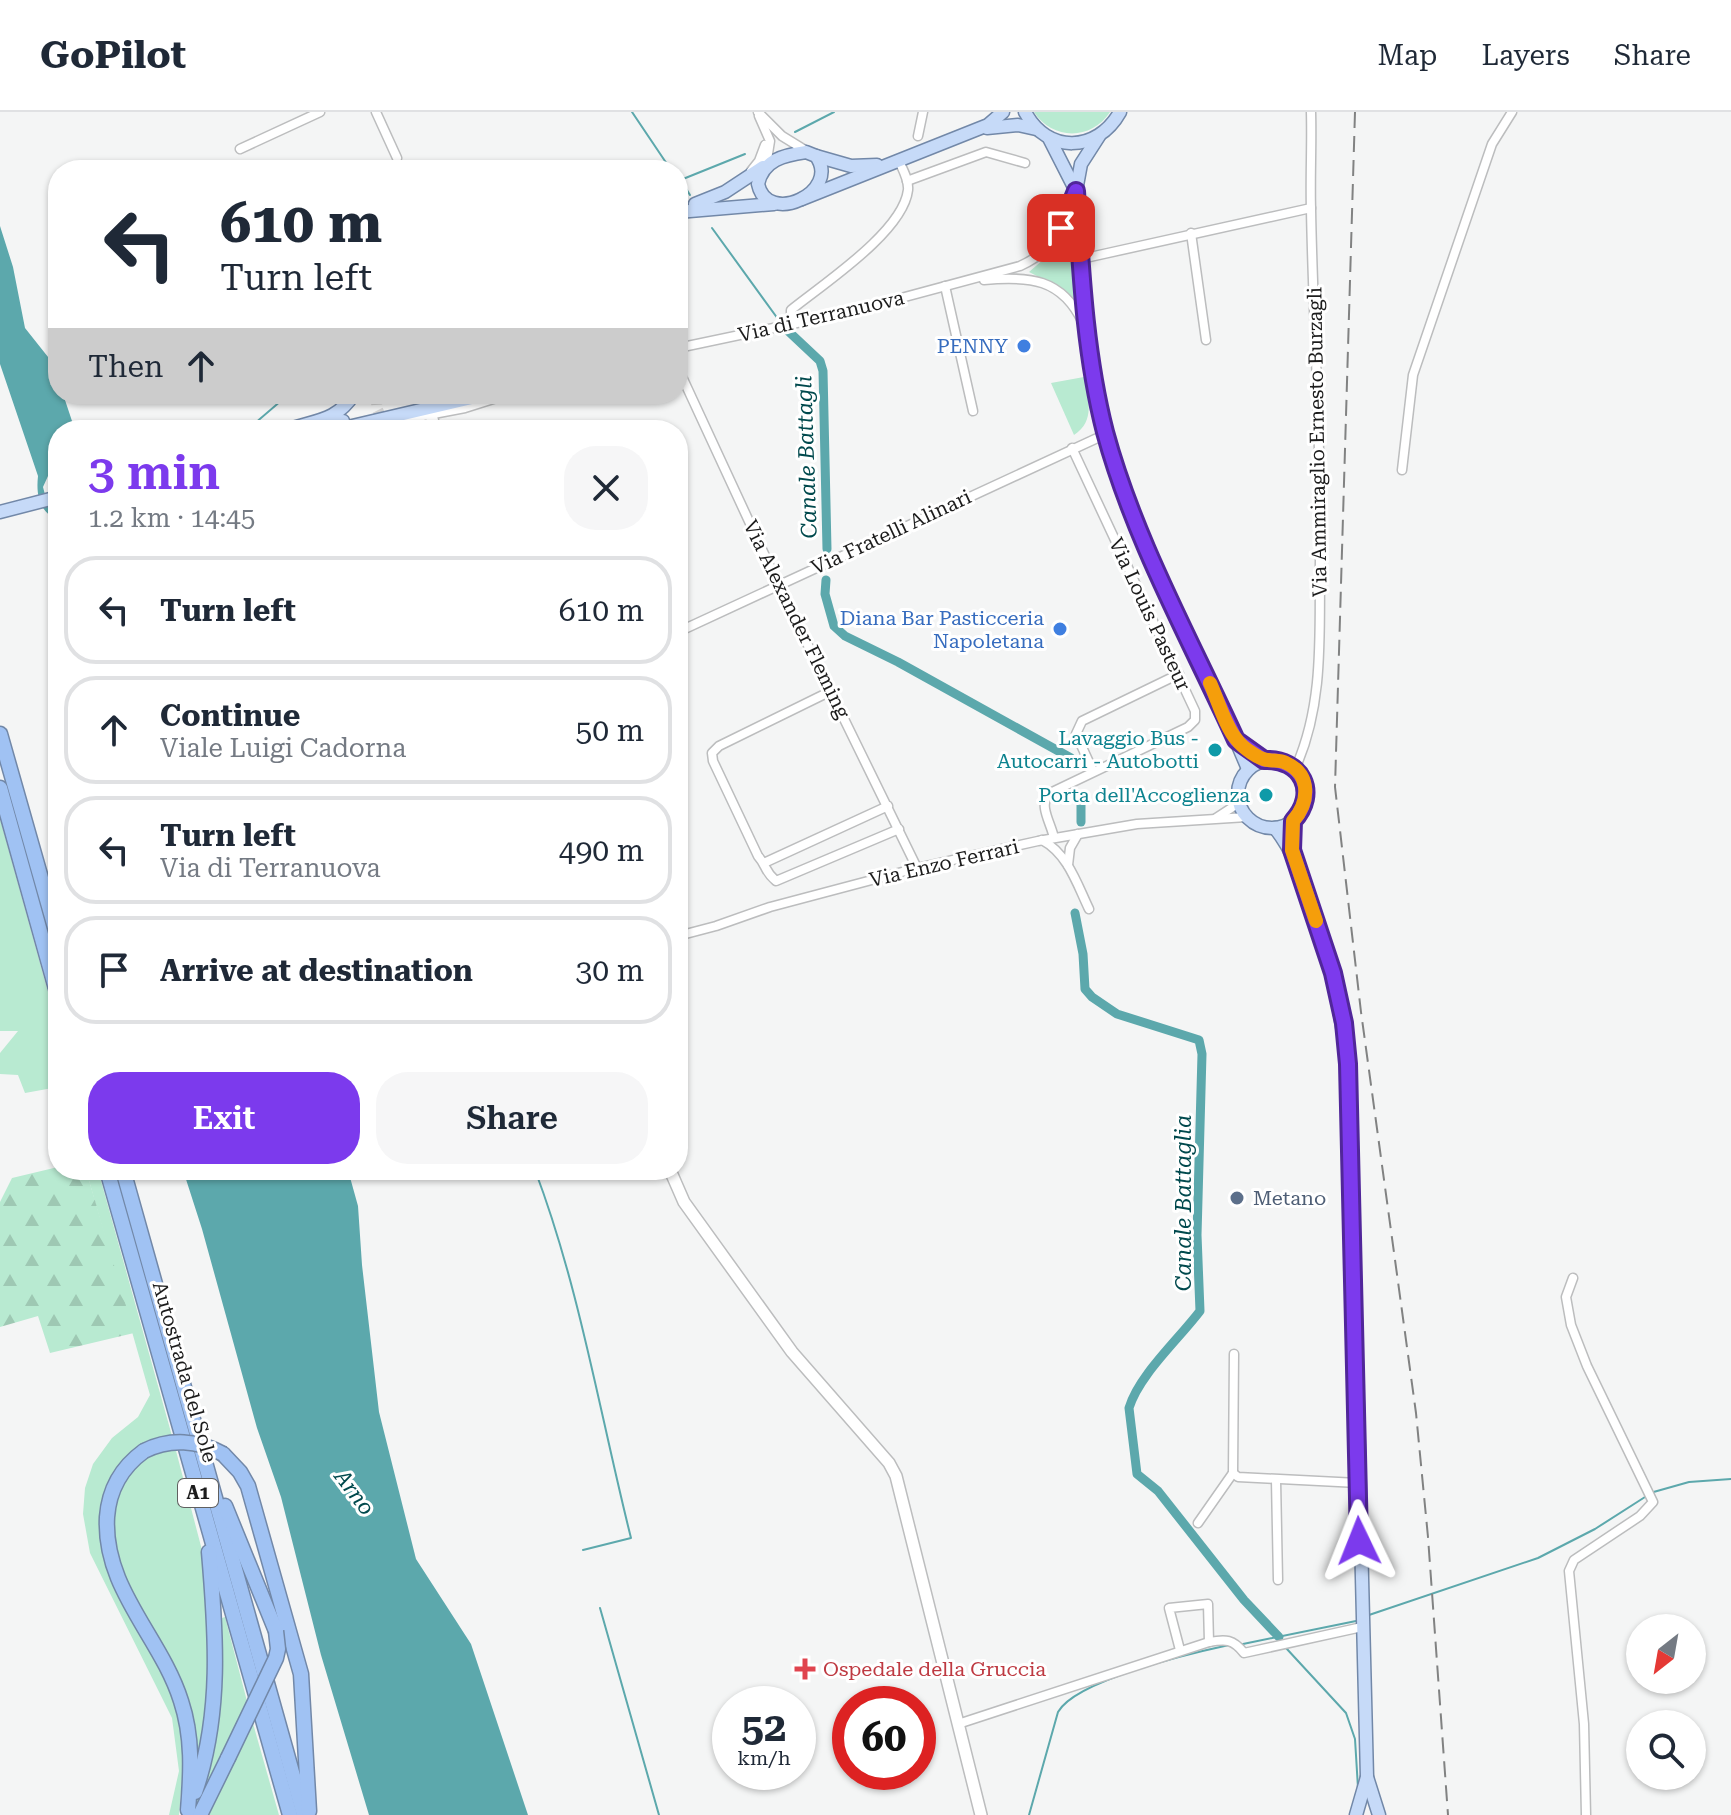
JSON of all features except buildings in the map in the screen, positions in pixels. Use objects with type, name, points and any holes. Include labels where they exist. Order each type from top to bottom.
[{"type":"highway","points":[[0,734],[48,903]]},
{"type":"highway","points":[[0,788],[48,960]]},
{"type":"highway","name":"Autostrada del Sole","points":[[110,1180],[290,1815]]},
{"type":"highway","name":"Autostrada del Sole","points":[[126,1180],[271,1705],[307,1815]]},
{"type":"highway","points":[[191,1813],[192,1763],[181,1699],[169,1671],[120,1587],[108,1546],[107,1514],[113,1489],[125,1468],[144,1451],[162,1444],[186,1442],[205,1445],[223,1454],[248,1486],[298,1658],[307,1815]]},
{"type":"highway","points":[[191,1813],[228,1758],[278,1649],[276,1631],[203,1453]]},
{"type":"highway","points":[[191,1813],[206,1755],[217,1667],[207,1524]]},
{"type":"main road","points":[[688,209],[781,204],[802,199],[988,125],[1003,112]]},
{"type":"main road","points":[[1025,112],[1044,134],[1076,191]]},
{"type":"main road","points":[[1120,113],[1099,136],[1081,164],[1076,191],[1089,336],[1106,434],[1135,522],[1248,769]]},
{"type":"main road","points":[[972,131],[1018,125],[1074,143],[1099,136]]},
{"type":"main road","points":[[688,207],[725,192],[791,154],[814,155],[851,166],[894,162]]},
{"type":"main road","points":[[802,199],[821,179],[823,169],[814,155]]},
{"type":"main road","points":[[766,166],[758,179],[759,190],[765,198],[781,204]]},
{"type":"main road","points":[[323,420],[347,404]]},
{"type":"main road","points":[[353,420],[424,404]]},
{"type":"main road","points":[[375,420],[430,404]]},
{"type":"main road","points":[[0,512],[48,500]]},
{"type":"main road","points":[[1236,740],[1264,760]]},
{"type":"main road","points":[[1264,760],[1275,760],[1295,769],[1306,789],[1301,812],[1293,821],[1275,828],[1265,827],[1247,817],[1239,803],[1239,785],[1248,769],[1264,760]]},
{"type":"main road","points":[[1292,850],[1293,821]]},
{"type":"main road","points":[[1275,828],[1292,850],[1333,973],[1344,1023],[1350,1100],[1367,1777],[1378,1815],[1357,1815],[1367,1777]]},
{"type":"street","points":[[240,149],[320,112]]},
{"type":"street","points":[[376,112],[397,158]]},
{"type":"street","points":[[757,112],[770,141],[766,166]]},
{"type":"street","points":[[757,112],[782,136],[814,155]]},
{"type":"street","points":[[918,136],[923,112]]},
{"type":"street","name":"Via Ammiraglio Ernesto Burzagli","points":[[1295,769],[1304,749],[1316,703],[1319,645],[1321,499],[1311,208],[1311,112]]},
{"type":"street","points":[[1402,470],[1413,375],[1492,144],[1512,112]]},
{"type":"street","points":[[742,180],[765,149],[766,132]]},
{"type":"street","points":[[907,181],[986,152],[1025,163]]},
{"type":"street","points":[[791,323],[791,310],[874,244],[903,207],[908,191],[907,181],[894,162]]},
{"type":"street","name":"Via di Terranuova","points":[[688,346],[849,312],[1020,266],[1041,255],[1055,239],[1076,191]]},
{"type":"street","points":[[1081,259],[1311,208]]},
{"type":"street","points":[[1191,233],[1206,340]]},
{"type":"street","name":"Via di Terranuova","points":[[963,282],[1030,280],[1050,285],[1074,307],[1089,336]]},
{"type":"street","points":[[945,286],[973,411]]},
{"type":"street","name":"Via Alexander Fleming","points":[[688,390],[778,584],[917,868]]},
{"type":"street","points":[[394,420],[477,404]]},
{"type":"street","points":[[431,415],[432,420]]},
{"type":"street","name":"Via Fratelli Alinari","points":[[688,627],[1106,434]]},
{"type":"street","name":"Via Louis Pasteur","points":[[1054,838],[1044,800],[1053,790],[1188,727],[1195,720],[1195,711],[1179,674],[1072,448]]},
{"type":"street","points":[[1093,771],[1076,734],[1078,725],[1179,674]]},
{"type":"street","points":[[831,691],[719,746],[712,753],[758,856],[766,872],[776,881],[899,829]]},
{"type":"street","points":[[1215,818],[1239,803]]},
{"type":"street","points":[[764,863],[888,806]]},
{"type":"street","name":"Via Enzo Ferrari","points":[[688,933],[770,907],[917,868],[1042,840],[1137,824],[1247,817]]},
{"type":"street","points":[[1068,866],[1070,848],[1078,834]]},
{"type":"street","points":[[1042,840],[1055,847],[1068,866],[1089,909]]},
{"type":"street","points":[[674,1180],[684,1202],[792,1352],[889,1463],[896,1476],[981,1815]]},
{"type":"street","points":[[1573,1278],[1566,1297],[1571,1325],[1587,1366],[1653,1502],[1640,1516],[1574,1560],[1569,1571],[1584,1724],[1586,1815]]},
{"type":"street","points":[[1198,1523],[1233,1473],[1234,1354]]},
{"type":"street","points":[[1233,1473],[1238,1477],[1358,1483]]},
{"type":"street","points":[[1276,1480],[1278,1580]]},
{"type":"street","points":[[1180,1650],[1169,1608],[1208,1604],[1209,1642]]},
{"type":"street","points":[[958,1724],[1209,1642],[1226,1639],[1236,1643],[1244,1653],[1362,1627]]},
{"type":"green space","points":[[1034,112],[1110,112],[1093,128],[1072,133],[1051,128]]},
{"type":"green space","points":[[1069,228],[1075,301],[1065,290],[1029,272],[1058,247]]},
{"type":"green space","points":[[1084,377],[1088,416],[1074,435],[1051,383]]},
{"type":"green space","points":[[0,819],[48,992],[48,1089],[25,1093],[18,1075],[0,1074],[0,1053],[18,1031],[0,1031]]},
{"type":"green space","points":[[48,1169],[48,1180],[89,1180],[134,1333],[50,1353],[38,1316],[0,1327],[0,1202],[12,1178]]},
{"type":"green space","points":[[89,1180],[101,1180],[172,1436],[154,1439],[134,1452],[103,1532],[174,1694],[186,1733],[179,1815],[169,1815],[179,1771],[172,1718],[90,1553],[83,1514],[85,1488],[93,1464],[112,1438],[138,1417],[150,1395]]},
{"type":"green space","points":[[175,1447],[208,1573],[210,1695],[197,1761],[194,1728],[120,1568],[114,1528],[119,1492],[126,1477],[138,1464],[154,1454]]},
{"type":"green space","points":[[225,1617],[248,1705],[196,1815],[191,1815],[206,1767],[216,1718],[222,1618]]},
{"type":"green space","points":[[252,1720],[279,1815],[206,1815]]},
{"type":"water","points":[[0,226],[13,267],[25,328],[48,357],[48,404],[66,404],[72,420],[48,420],[48,476],[43,487],[48,514],[40,501],[38,476],[0,364]]},
{"type":"water","name":"Arno","points":[[186,1180],[351,1180],[358,1206],[379,1412],[416,1559],[471,1644],[528,1815],[369,1815],[321,1655],[281,1497],[257,1428]]},
{"type":"waterway","name":"Canale Battagli","points":[[632,112],[664,160]]},
{"type":"waterway","points":[[795,132],[834,112]]},
{"type":"waterway","points":[[688,177],[745,154]]},
{"type":"waterway","name":"Canale Battagli","points":[[712,228],[778,319]]},
{"type":"waterway","name":"Canale Battagli","points":[[787,330],[820,361],[823,371],[827,549]]},
{"type":"waterway","points":[[259,420],[277,404]]},
{"type":"waterway","points":[[826,580],[825,594],[834,626],[845,636],[1071,758]]},
{"type":"waterway","name":"Canale Battaglia","points":[[1081,795],[1081,822]]},
{"type":"waterway","name":"Canale Battaglia","points":[[1075,913],[1083,954],[1085,989],[1092,997],[1117,1014],[1199,1040],[1202,1054],[1197,1235],[1200,1311],[1150,1370],[1129,1408],[1137,1474],[1158,1491],[1244,1600],[1279,1637]]},
{"type":"waterway","points":[[539,1180],[577,1306],[631,1538],[583,1550]]},
{"type":"waterway","points":[[1650,1493],[1689,1482],[1731,1479]]},
{"type":"waterway","points":[[1369,1615],[1538,1558],[1595,1529],[1645,1497]]},
{"type":"waterway","points":[[600,1608],[659,1815]]},
{"type":"waterway","points":[[1243,1644],[1356,1621]]},
{"type":"waterway","points":[[1029,1815],[1058,1712],[1069,1700],[1087,1689],[1136,1670],[1229,1645]]},
{"type":"waterway","points":[[1286,1648],[1346,1713],[1355,1739],[1358,1788]]},
{"type":"tunnel","points":[[377,404],[383,420]]},
{"type":"railway","points":[[1355,112],[1335,787],[1361,1012],[1416,1413],[1448,1815]]},
{"type":"slow traffic","points":[[1210,683],[1236,740],[1264,760],[1286,763],[1302,778],[1306,789],[1305,801],[1293,821],[1292,850],[1316,921]]},
{"type":"place","name":"PENNY","points":[[1024,346]]},
{"type":"place","name":"Diana Bar Pasticceria Napoletana","points":[[1060,629]]},
{"type":"place","name":"Lavaggio Bus - Autocarri - Autobotti","points":[[1215,750]]},
{"type":"place","name":"Porta dell'Accoglienza","points":[[1266,795]]},
{"type":"place","name":"Metano","points":[[1237,1198]]},
{"type":"place","name":"Ospedale della Gruccia","points":[[805,1669]]},
{"type":"route","points":[[1061,228],[1076,191],[1091,358],[1098,400],[1135,522],[1236,740],[1264,760],[1286,763],[1295,769],[1306,789],[1301,812],[1293,821],[1292,850],[1333,973],[1344,1023],[1348,1064],[1359,1541]]}]
